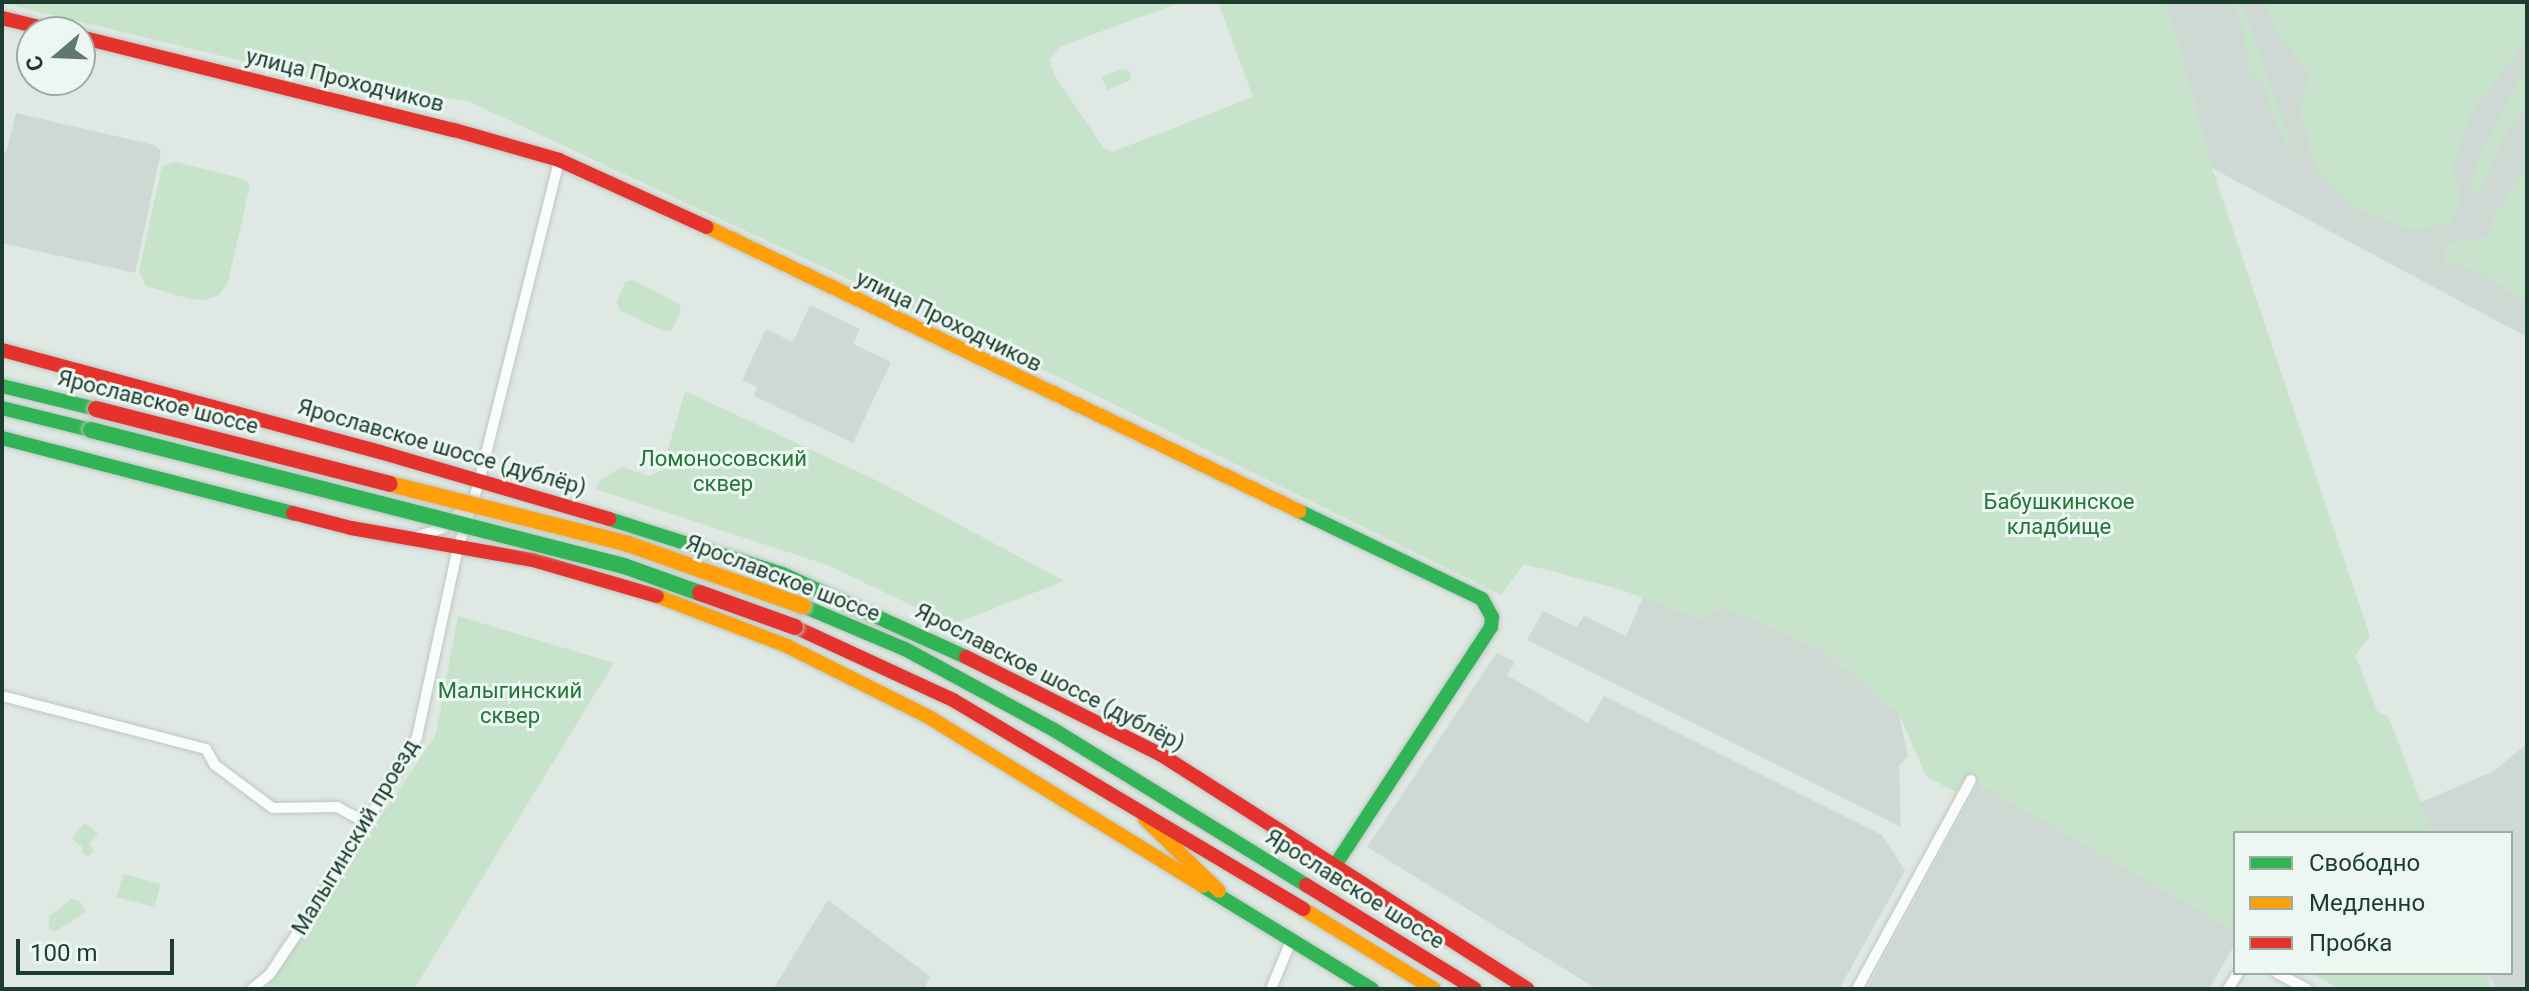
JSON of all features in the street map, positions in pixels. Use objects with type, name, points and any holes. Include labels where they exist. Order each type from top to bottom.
[{"type":"street","name":"улица Проходчиков","points":[[96,41],[454,130],[559,160],[668,209],[1482,599],[1492,617],[1491,627],[1335,865]]},
{"type":"street","name":"Малыгинский проезд","points":[[252,989],[270,974],[367,823],[417,737],[458,548],[477,489],[559,160]]},
{"type":"street","name":"Ярославское шоссе (дублёр)","points":[[2,350],[477,489],[548,500],[782,574],[934,641],[1160,754],[1527,989]]},
{"type":"street","name":"Ярославское шоссе","points":[[2,386],[628,544],[803,606],[905,649],[1054,730],[1475,989]]},
{"type":"street","name":"Ярославское шоссе","points":[[2,408],[624,566],[795,627],[927,686],[1114,793],[1434,989]]},
{"type":"street","points":[[2,438],[403,540],[533,560],[656,596],[787,646],[927,716],[1372,989]]},
{"type":"street","points":[[403,540],[445,527],[477,489]]},
{"type":"street","points":[[533,560],[518,545],[512,523],[526,506],[548,500]]},
{"type":"street","points":[[2,696],[206,749],[215,765],[273,808],[337,807],[367,823]]},
{"type":"street","points":[[1857,989],[1971,780]]},
{"type":"street","points":[[1114,793],[1159,831],[1232,904]]},
{"type":"street","points":[[1271,989],[1291,941]]},
{"type":"street","points":[[2281,975],[2307,989]]},
{"type":"shaded area","points":[[2166,2],[2527,2],[2527,337],[2212,168]]},
{"type":"shaded area","points":[[16,113],[154,145],[161,151],[135,273],[2,243],[2,153],[6,153]]},
{"type":"shaded area","points":[[810,305],[860,329],[853,344],[891,362],[853,443],[754,396],[757,387],[742,380],[766,329],[793,342]]},
{"type":"shaded area","points":[[1643,597],[1701,619],[1723,606],[1825,651],[1899,714],[1908,756],[1899,766],[1901,827],[1527,640],[1543,611],[1577,627],[1584,616],[1626,636]]},
{"type":"shaded area","points":[[1497,653],[1515,662],[1507,675],[1588,723],[1604,696],[1882,835],[1905,871],[1839,989],[1597,989],[1367,847]]},
{"type":"shaded area","points":[[2527,744],[2527,989],[2497,989],[2488,975],[2513,975],[2513,831],[2432,831],[2421,802],[2492,772]]},
{"type":"shaded area","points":[[1978,783],[2233,930],[2233,947],[2209,989],[1867,989]]},
{"type":"shaded area","points":[[828,900],[930,976],[924,989],[773,989]]},
{"type":"green space","name":"Бабушкинское кладбище","points":[[1182,2],[1061,46],[1049,60],[1056,78],[1104,148],[1112,152],[1253,97],[1218,2],[2166,2],[2212,168],[2370,636],[2355,655],[2377,711],[2388,716],[2432,831],[2233,831],[2233,930],[1966,777],[1955,792],[1926,776],[1899,714],[1825,651],[1723,606],[1701,619],[1622,590],[1524,564],[1501,595],[1071,383],[468,101],[321,80],[96,26],[96,16],[56,16],[2,3]]},
{"type":"green space","points":[[2234,2],[2241,2],[2292,146],[2291,152],[2273,118],[2263,82],[2250,71],[2242,24]]},
{"type":"green space","points":[[2264,2],[2527,2],[2527,36],[2521,48],[2470,114],[2453,166],[2459,192],[2458,207],[2449,224],[2411,230],[2353,207],[2314,165],[2300,107],[2310,76],[2275,29]]},
{"type":"green space","points":[[2527,67],[2527,104],[2503,138],[2481,188],[2468,195],[2482,151]]},
{"type":"green space","points":[[1122,69],[1130,71],[1131,80],[1107,90],[1101,77]]},
{"type":"green space","points":[[175,162],[244,179],[250,185],[228,282],[219,295],[205,300],[190,299],[146,286],[139,272],[162,166]]},
{"type":"green space","points":[[2527,167],[2527,305],[2484,274],[2445,261],[2444,254],[2450,242],[2477,241],[2489,235],[2497,211]]},
{"type":"green space","points":[[633,280],[679,304],[681,311],[672,330],[664,331],[619,310],[617,302],[625,282]]},
{"type":"green space","name":"Ломоносовский сквер","points":[[685,391],[880,482],[1064,581],[952,625],[830,566],[596,489],[599,481],[622,467],[650,476],[662,470]]},
{"type":"green space","name":"Малыгинский сквер","points":[[458,616],[614,663],[414,989],[266,989],[436,734]]},
{"type":"green space","points":[[85,823],[98,834],[89,844],[93,851],[89,856],[83,854],[82,847],[72,838]]},
{"type":"green space","points":[[123,874],[161,884],[154,907],[117,897]]},
{"type":"green space","points":[[71,899],[80,901],[86,912],[54,932],[49,927],[49,916]]},
{"type":"green space","points":[[2315,975],[2488,975],[2491,983],[2488,989],[2340,989]]},
{"type":"traffic: fast","points":[[2,386],[96,409]]},
{"type":"traffic: fast","points":[[2,408],[91,430]]},
{"type":"traffic: fast","points":[[91,430],[624,566],[700,593]]},
{"type":"traffic: fast","points":[[2,438],[293,513]]},
{"type":"traffic: fast","points":[[1299,511],[1482,599],[1492,617],[1491,627],[1335,865]]},
{"type":"traffic: fast","points":[[609,519],[782,574],[966,657]]},
{"type":"traffic: fast","points":[[803,606],[905,649],[1054,730],[1306,885]]},
{"type":"traffic: fast","points":[[1203,886],[1372,989]]},
{"type":"traffic: slow","points":[[707,227],[1299,511]]},
{"type":"traffic: slow","points":[[390,484],[628,544],[803,606]]},
{"type":"traffic: slow","points":[[657,596],[787,646],[927,716],[1203,886]]},
{"type":"traffic: slow","points":[[1145,819],[1219,891]]},
{"type":"traffic: slow","points":[[1303,909],[1434,989]]},
{"type":"traffic: jam","points":[[2,18],[16,21]]},
{"type":"traffic: jam","points":[[96,41],[454,130],[559,160],[707,227]]},
{"type":"traffic: jam","points":[[2,350],[380,452],[609,519]]},
{"type":"traffic: jam","points":[[96,409],[390,484]]},
{"type":"traffic: jam","points":[[293,513],[351,528],[533,560],[657,596]]},
{"type":"traffic: jam","points":[[700,593],[795,627]]},
{"type":"traffic: jam","points":[[795,627],[953,700],[1303,909]]},
{"type":"traffic: jam","points":[[966,657],[1160,754],[1527,989]]},
{"type":"traffic: jam","points":[[1306,885],[1475,989]]}]
